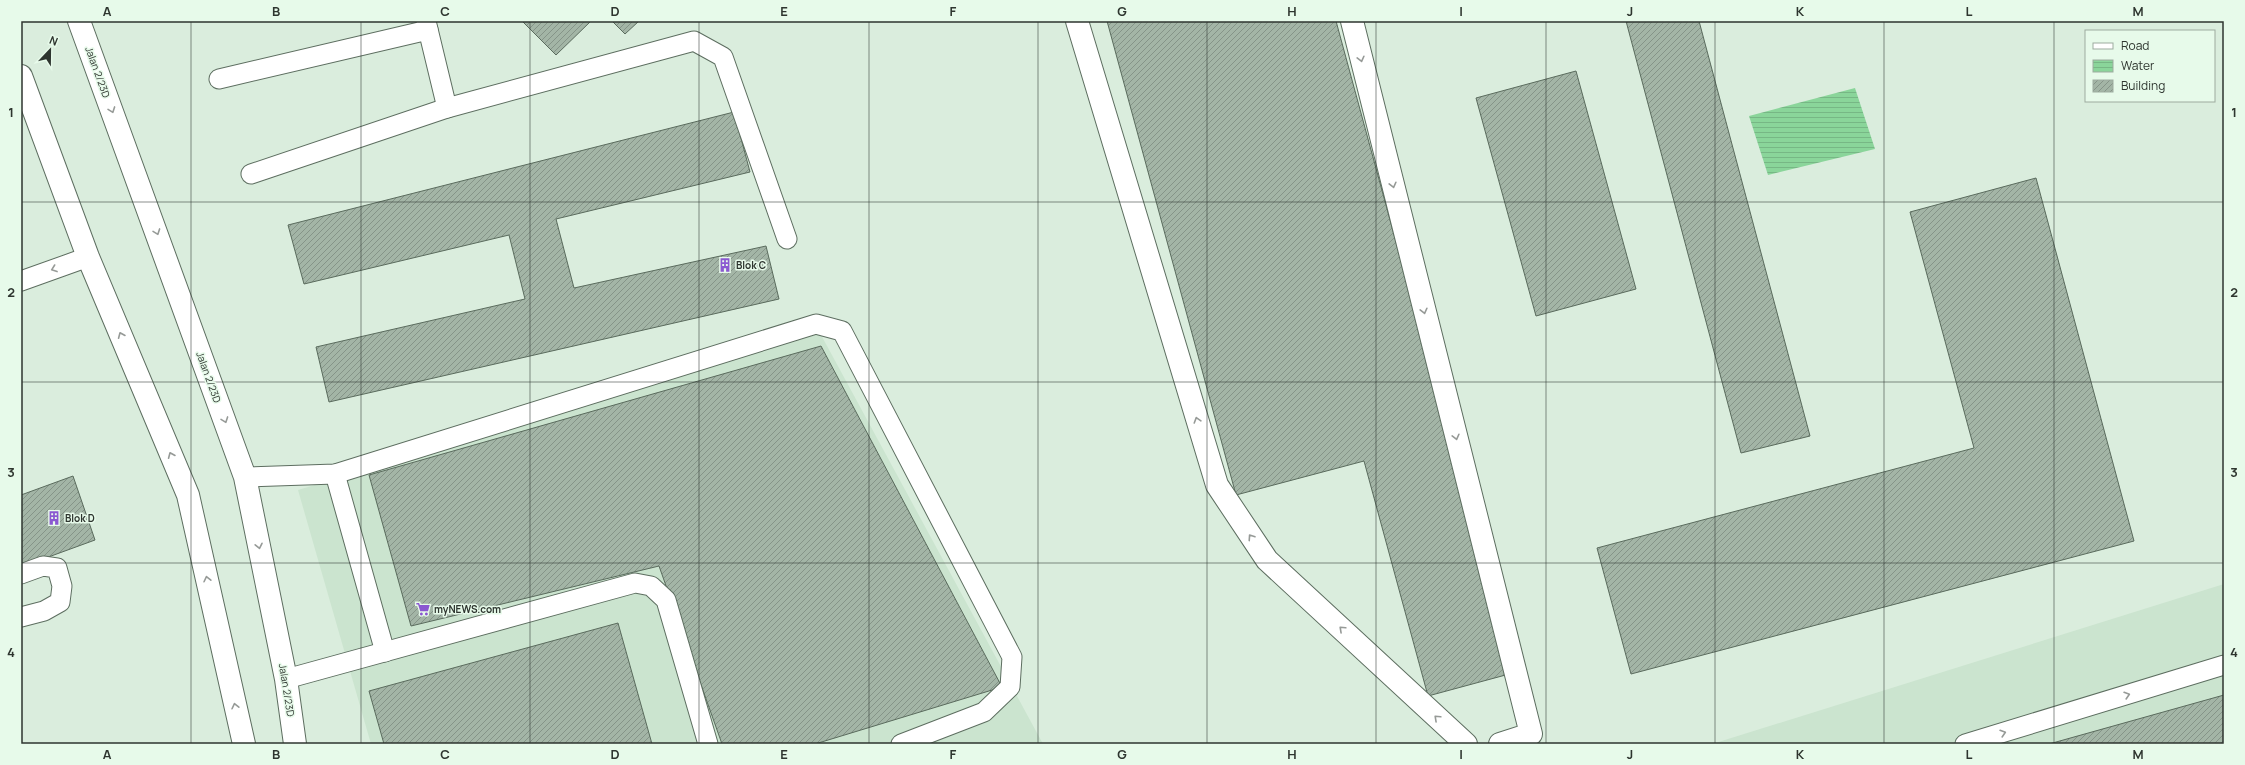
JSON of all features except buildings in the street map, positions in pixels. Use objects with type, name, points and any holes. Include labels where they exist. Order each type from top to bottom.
[{"type":"street","name":"Jalan 2/23D","points":[[79,21],[244,477],[286,679],[295,744]]},
{"type":"street","points":[[1076,21],[1217,485],[1267,560],[1466,744]]},
{"type":"street","points":[[1352,21],[1530,734],[1500,744]]},
{"type":"street","points":[[21,76],[88,257],[188,495],[244,744]]},
{"type":"lane","points":[[219,79],[427,25],[447,108]]},
{"type":"lane","points":[[251,174],[447,108],[694,41],[723,57],[787,239]]},
{"type":"lane","points":[[22,277],[88,257]]},
{"type":"lane","points":[[244,477],[335,474],[816,324],[842,331],[1012,657],[1010,687],[984,712],[901,744]]},
{"type":"lane","points":[[335,474],[385,652]]},
{"type":"lane","points":[[21,574],[43,566],[56,568],[62,586],[60,602],[44,611],[21,617]]},
{"type":"lane","points":[[286,679],[635,583],[651,586],[666,600],[708,744]]},
{"type":"lane","points":[[1966,744],[2224,665]]},
{"type":"shaded area","points":[[820,333],[1043,744],[371,744],[298,490]]},
{"type":"shaded area","points":[[2224,584],[2224,744],[1712,744]]},
{"type":"water","points":[[1855,88],[1875,149],[1768,175],[1749,116]]},
{"type":"place","name":"Blok C","points":[[725,265]]},
{"type":"place","name":"Blok D","points":[[54,518]]},
{"type":"place","name":"myNEWS.com","points":[[423,609]]}]
